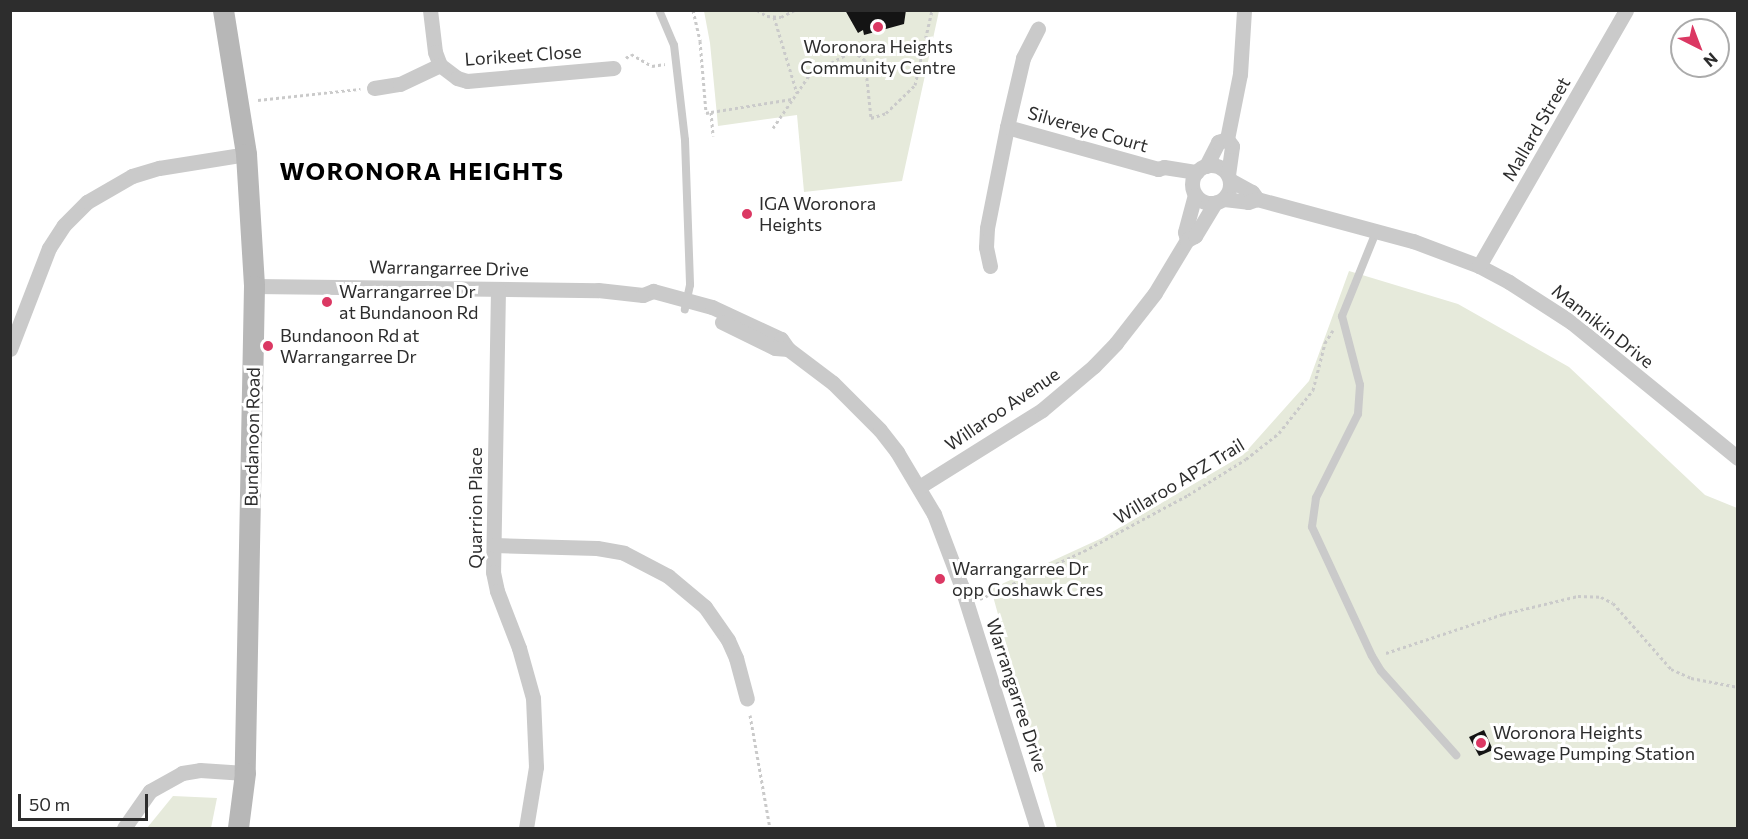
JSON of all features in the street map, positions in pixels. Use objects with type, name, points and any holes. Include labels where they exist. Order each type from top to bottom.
[{"type":"street","name":"Bundanoon Road","points":[[223,10],[246,154],[254,286],[244,773],[238,828]]},
{"type":"street","name":"Lorikeet Close","points":[[430,10],[432,42],[440,65],[448,73],[467,81],[613,68]]},
{"type":"street","points":[[1227,138],[1218,142],[1202,169],[1194,192],[1203,201],[1220,201],[1230,190],[1232,146],[1227,138],[1242,64],[1244,10]]},
{"type":"street","name":"Mallard Street","points":[[1479,267],[1626,10]]},
{"type":"street","name":"Silvereye Court","points":[[990,266],[986,247],[987,228],[1007,127],[1023,58],[1038,30]]},
{"type":"street","name":"Lorikeet Close","points":[[374,87],[400,84],[440,65]]},
{"type":"street","name":"Silvereye Court","points":[[1007,127],[1158,169],[1164,167],[1202,169]]},
{"type":"street","points":[[10,349],[49,248],[64,225],[87,202],[132,176],[159,168],[246,154]]},
{"type":"street","points":[[1202,169],[1221,168],[1229,177]]},
{"type":"street","name":"Silvereye Court","points":[[1158,169],[1161,174],[1194,192]]},
{"type":"street","name":"Mannikin Drive","points":[[1229,177],[1252,192],[1257,199]]},
{"type":"street","name":"Willaroo Avenue","points":[[1187,240],[1185,232],[1194,192]]},
{"type":"street","name":"Mannikin Drive","points":[[1220,201],[1248,202],[1257,199],[1413,241],[1479,267],[1543,302],[1571,321],[1737,458]]},
{"type":"street","name":"Willaroo Avenue","points":[[919,487],[1042,410],[1094,366],[1116,343],[1155,293],[1187,240],[1196,236],[1220,201]]},
{"type":"street","name":"Warrangarree Drive","points":[[254,286],[598,290],[643,295],[651,301],[687,304],[775,348],[788,350],[833,383],[854,403],[897,452],[919,487],[948,546],[1037,828]]},
{"type":"street","name":"Quarrion Place","points":[[498,289],[494,545],[497,591],[519,648],[533,698],[536,767],[526,828]]},
{"type":"street","points":[[494,545],[597,548],[624,553],[668,576],[705,607],[728,640],[736,658],[747,699]]},
{"type":"street","points":[[124,828],[150,791],[182,773],[200,770],[244,773]]},
{"type":"lane","points":[[659,10],[674,45],[685,140],[687,304]]},
{"type":"lane","points":[[1376,232],[1342,316],[1360,385],[1361,400],[1358,414],[1316,498],[1312,527],[1381,671],[1456,755]]},
{"type":"path","points":[[693,10],[700,41],[706,113],[793,99]]},
{"type":"path","points":[[757,10],[774,17],[781,17],[795,10]]},
{"type":"path","points":[[773,128],[810,74],[853,51],[865,60],[871,118],[886,113],[915,85],[933,10]]},
{"type":"path","points":[[774,17],[797,93]]},
{"type":"path","points":[[613,68],[631,54],[652,66],[676,64]]},
{"type":"path","points":[[258,100],[374,87]]},
{"type":"path","points":[[711,112],[714,136]]},
{"type":"path","name":"Willaroo APZ Trail","points":[[967,605],[1137,524],[1237,465],[1271,440],[1313,390],[1325,343],[1342,316]]},
{"type":"path","points":[[1372,656],[1404,649],[1503,614],[1578,596],[1601,597],[1613,603],[1671,669],[1691,678],[1737,687]]},
{"type":"path","points":[[747,699],[770,828]]},
{"type":"shaded area","points":[[704,11],[939,11],[902,181],[804,192],[797,115],[718,126],[710,43]]},
{"type":"shaded area","points":[[1349,271],[1458,304],[1569,367],[1705,495],[1737,508],[1737,828],[1057,828],[991,589],[1102,538],[1243,455],[1309,381]]},
{"type":"shaded area","points":[[173,796],[217,798],[211,828],[147,828]]},
{"type":"building","points":[[845,10],[906,10],[904,24],[864,35],[863,30],[858,33]]},
{"type":"building","name":"Woronora Heights Sewage Pumping Station","points":[[1484,730],[1493,750],[1479,756],[1469,737]]},
{"type":"place","name":"Woronora Heights Community Centre","points":[[878,27]]},
{"type":"place","name":"IGA Woronora Heights","points":[[747,214]]},
{"type":"place","name":"Warrangarree Dr at Bundanoon Rd","points":[[327,302]]},
{"type":"place","name":"Bundanoon Rd at Warrangarree Dr","points":[[268,346]]},
{"type":"place","name":"Warrangarree Dr opp Goshawk Cres","points":[[940,579]]},
{"type":"place","name":"Woronora Heights Sewage Pumping Station","points":[[1481,743]]},
{"type":"district","name":"WORONORA HEIGHTS","points":[[422,171]]}]
